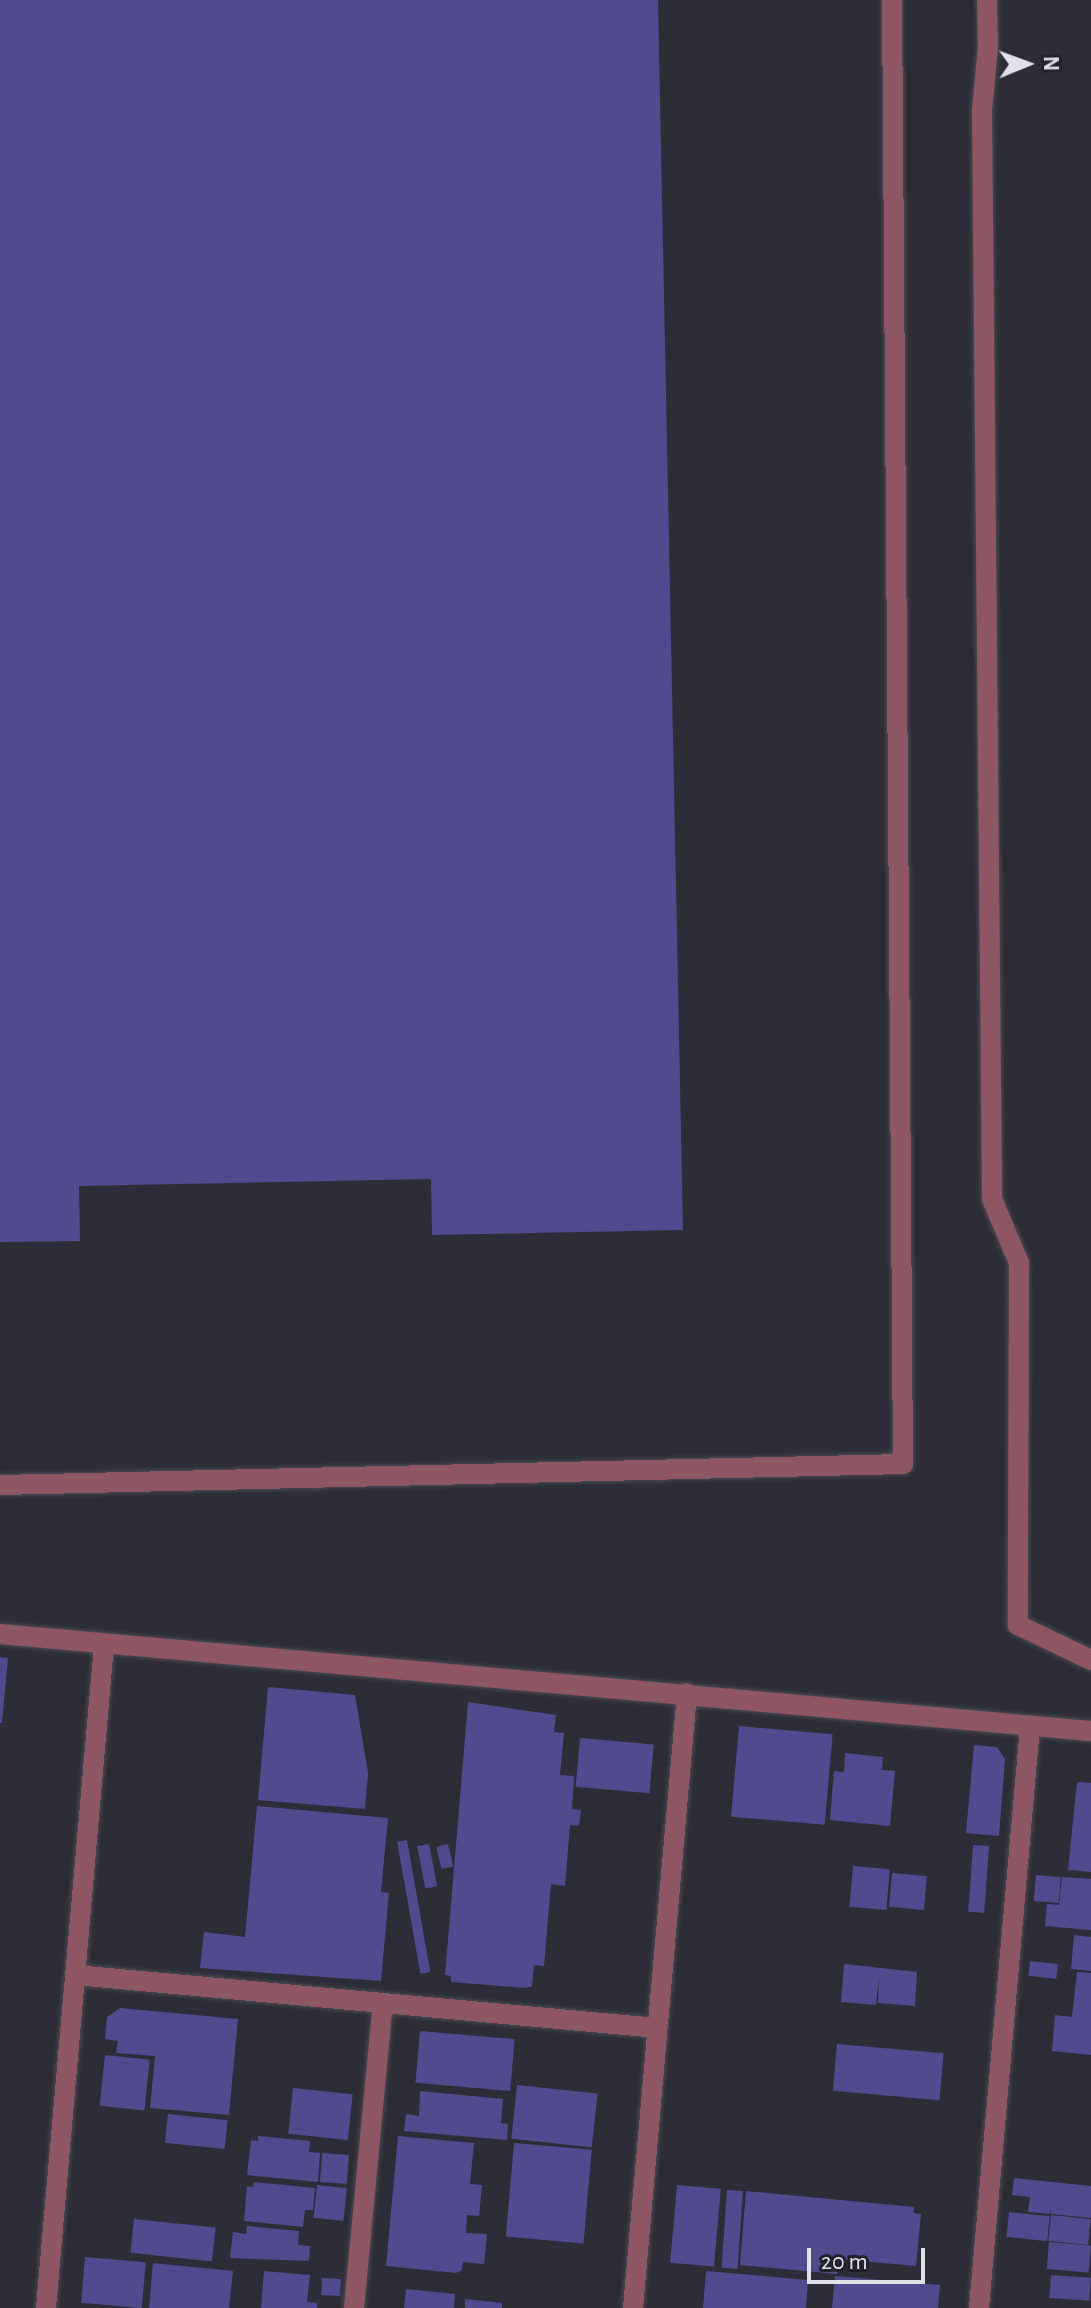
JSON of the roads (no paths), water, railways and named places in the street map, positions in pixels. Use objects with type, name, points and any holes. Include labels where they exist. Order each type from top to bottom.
[{"type":"street","points":[[0,1485],[903,1464],[892,0]]},
{"type":"street","points":[[987,0],[988,46],[982,111],[992,1199],[1019,1263],[1018,1625],[1091,1660]]},
{"type":"street","points":[[0,1634],[1091,1731]]},
{"type":"street","points":[[46,2308],[104,1645]]},
{"type":"street","points":[[633,2308],[687,1693]]},
{"type":"street","points":[[979,2308],[1030,1726]]},
{"type":"street","points":[[75,1975],[657,2028]]},
{"type":"street","points":[[354,2308],[383,2003]]}]
